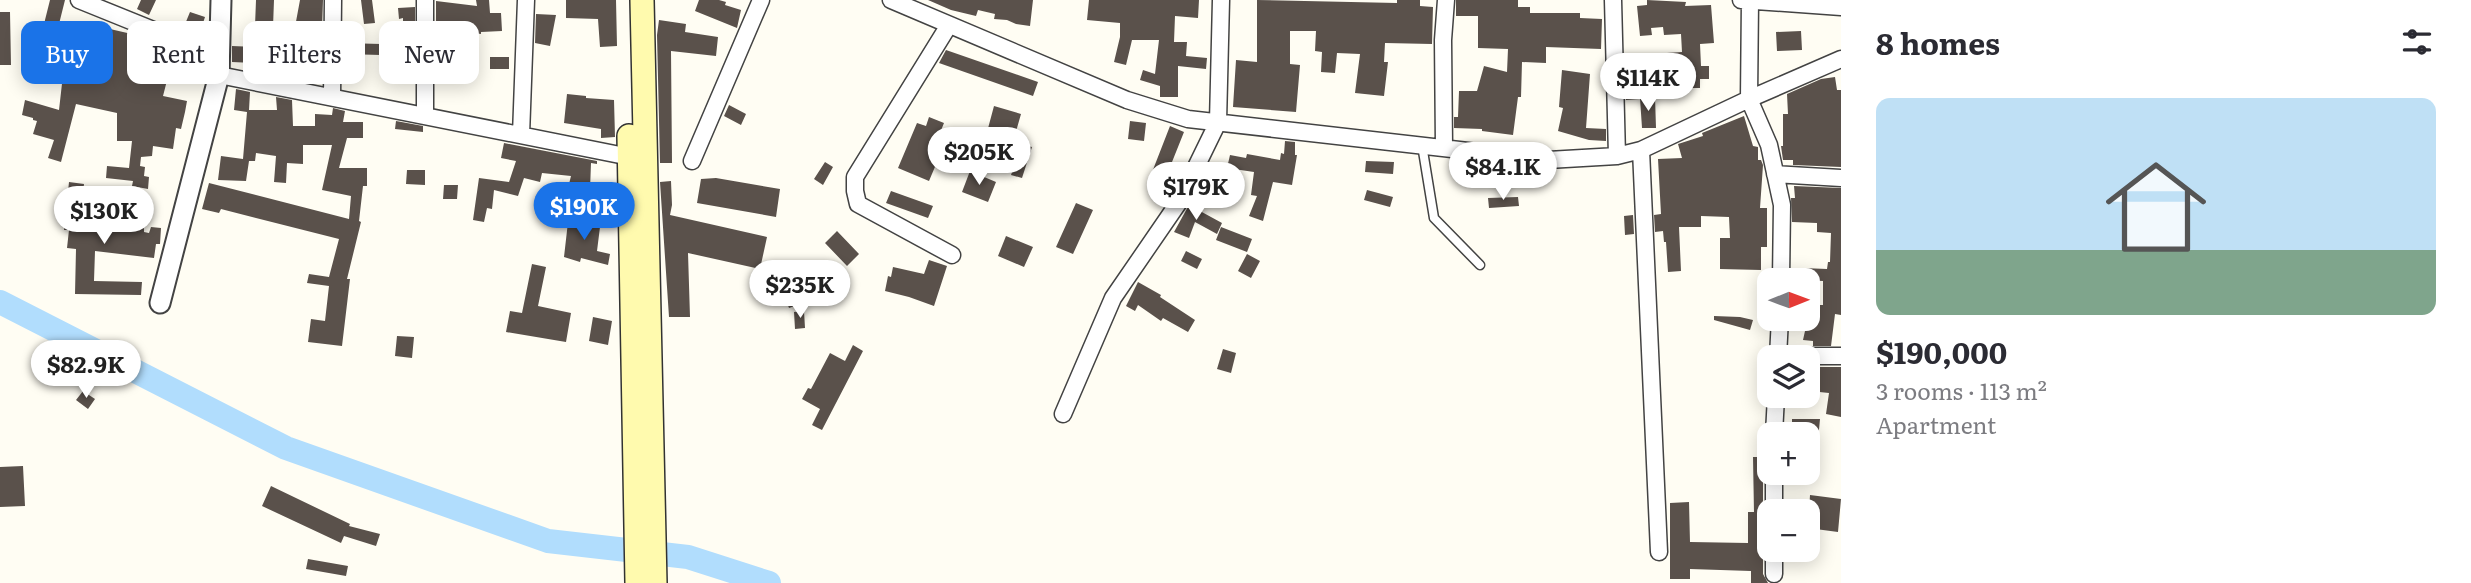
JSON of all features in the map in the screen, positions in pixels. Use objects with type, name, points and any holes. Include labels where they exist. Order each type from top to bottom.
[{"type":"main road","points":[[627,0],[630,156],[644,462],[655,583]]},
{"type":"main road","points":[[638,583],[644,462],[642,0]]},
{"type":"street","points":[[79,0],[127,22]]},
{"type":"street","points":[[221,0],[221,21]]},
{"type":"street","points":[[332,97],[333,0]]},
{"type":"street","points":[[425,0],[425,116]]},
{"type":"street","points":[[521,135],[526,0]]},
{"type":"street","points":[[692,161],[761,0]]},
{"type":"street","points":[[891,0],[1127,100],[1188,119],[1548,160],[1617,156],[1641,150],[1841,59]]},
{"type":"street","points":[[1063,414],[1113,298],[1179,202],[1218,122],[1221,0]]},
{"type":"street","points":[[1444,147],[1443,40],[1446,0]]},
{"type":"street","points":[[1613,0],[1617,156]]},
{"type":"street","points":[[1781,268],[1782,205],[1769,145],[1749,99],[1747,0],[1841,7]]},
{"type":"street","points":[[949,25],[855,177],[855,191],[858,204],[952,256]]},
{"type":"street","points":[[229,68],[332,97],[630,156]]},
{"type":"street","points":[[160,303],[215,84]]},
{"type":"street","points":[[1641,150],[1660,552]]},
{"type":"street","points":[[1775,174],[1841,178]]},
{"type":"street","points":[[1820,356],[1841,356]]},
{"type":"street","points":[[1774,562],[1774,574]]},
{"type":"lane","points":[[1422,145],[1434,218],[1480,265]]},
{"type":"building","points":[[50,0],[65,0],[60,21],[45,20]]},
{"type":"building","points":[[141,0],[156,0],[149,15],[137,9]]},
{"type":"building","points":[[256,0],[274,0],[273,21],[255,21]]},
{"type":"building","points":[[300,0],[323,0],[322,21],[296,21]]},
{"type":"building","points":[[361,0],[372,0],[375,23],[365,24]]},
{"type":"building","points":[[476,0],[489,0],[490,13],[501,13],[502,31],[479,34],[479,21],[436,21],[436,1],[477,6]]},
{"type":"building","points":[[566,0],[616,0],[617,46],[600,47],[598,19],[566,18]]},
{"type":"building","points":[[699,0],[719,0],[741,10],[737,28],[695,11]]},
{"type":"building","points":[[928,0],[1033,0],[1030,26],[994,19],[995,14],[978,10],[976,16],[951,10]]},
{"type":"building","points":[[1089,0],[1199,0],[1198,18],[1175,16],[1174,42],[1187,42],[1186,56],[1207,58],[1206,69],[1178,66],[1178,97],[1160,97],[1160,86],[1140,80],[1143,70],[1155,74],[1159,40],[1132,40],[1126,65],[1114,62],[1120,37],[1120,23],[1087,20]]},
{"type":"building","points":[[1257,0],[1397,3],[1397,0],[1420,0],[1420,6],[1433,7],[1432,44],[1385,43],[1384,62],[1388,62],[1384,96],[1355,93],[1360,54],[1337,53],[1335,73],[1321,72],[1322,52],[1315,51],[1316,31],[1290,31],[1290,64],[1300,65],[1296,112],[1233,107],[1236,60],[1257,62]]},
{"type":"building","points":[[1456,0],[1518,0],[1518,7],[1530,7],[1530,13],[1580,13],[1580,18],[1602,19],[1601,49],[1546,47],[1546,63],[1522,62],[1521,97],[1518,97],[1513,135],[1482,129],[1454,128],[1454,117],[1458,117],[1459,91],[1477,91],[1484,66],[1507,72],[1508,49],[1478,48],[1478,16],[1456,16]]},
{"type":"building","points":[[1647,0],[1686,2],[1685,6],[1711,5],[1714,43],[1700,44],[1701,66],[1709,66],[1709,79],[1700,79],[1700,88],[1688,88],[1688,63],[1669,63],[1667,53],[1682,52],[1681,34],[1664,35],[1663,27],[1651,28],[1652,35],[1640,36],[1637,6],[1647,5]]},
{"type":"building","points":[[415,7],[415,21],[399,19],[398,8]]},
{"type":"building","points":[[0,12],[10,12],[11,65],[0,65]]},
{"type":"building","points":[[190,12],[205,17],[204,21],[186,21]]},
{"type":"building","points":[[536,14],[556,15],[550,46],[535,43]]},
{"type":"building","points":[[659,20],[686,24],[685,32],[718,37],[716,56],[671,51],[672,163],[660,163],[657,35]]},
{"type":"building","points":[[113,30],[127,33],[127,84],[166,84],[163,96],[187,101],[181,129],[176,128],[173,149],[153,146],[152,156],[141,157],[140,166],[145,167],[144,176],[149,177],[148,189],[132,186],[133,181],[106,178],[107,166],[129,168],[132,141],[117,141],[117,113],[76,104],[61,162],[48,158],[54,140],[33,134],[37,121],[22,115],[25,100],[59,110],[62,84],[113,84]]},
{"type":"building","points":[[1801,31],[1802,50],[1777,51],[1776,32]]},
{"type":"building","points":[[365,44],[379,44],[379,55],[365,55]]},
{"type":"building","points":[[232,46],[243,46],[243,62],[232,62]]},
{"type":"building","points":[[946,50],[1038,82],[1033,96],[939,63]]},
{"type":"building","points":[[1653,54],[1653,77],[1638,78],[1639,99],[1626,100],[1625,56]]},
{"type":"building","points":[[490,57],[509,57],[509,69],[490,69]]},
{"type":"building","points":[[1562,70],[1590,74],[1586,128],[1606,129],[1606,141],[1589,140],[1558,131],[1563,108],[1559,107]]},
{"type":"building","points":[[1835,77],[1837,90],[1841,90],[1841,167],[1793,165],[1793,160],[1783,160],[1781,146],[1783,114],[1788,114],[1787,94],[1821,79]]},
{"type":"building","points":[[236,89],[250,92],[249,110],[277,110],[276,97],[292,100],[293,126],[315,126],[315,114],[332,115],[333,108],[345,111],[343,122],[363,122],[363,138],[347,138],[339,168],[367,168],[361,222],[347,279],[350,279],[342,346],[308,342],[311,319],[325,321],[329,286],[307,283],[309,274],[329,277],[339,239],[221,209],[219,213],[202,209],[209,183],[349,219],[351,196],[322,190],[332,145],[303,145],[303,164],[287,163],[286,183],[274,182],[276,156],[256,153],[255,161],[249,161],[246,181],[218,180],[221,156],[243,159],[247,112],[234,110]]},
{"type":"building","points":[[567,94],[614,100],[615,137],[601,138],[601,129],[564,123]]},
{"type":"building","points":[[1655,97],[1656,128],[1642,128],[1640,98]]},
{"type":"building","points":[[729,105],[746,114],[741,125],[724,116]]},
{"type":"building","points":[[994,106],[1021,114],[1011,149],[997,145],[996,151],[983,147]]},
{"type":"building","points":[[1744,116],[1753,146],[1758,147],[1758,160],[1761,160],[1763,165],[1760,208],[1767,208],[1767,247],[1761,247],[1761,268],[1757,270],[1720,269],[1720,238],[1730,238],[1729,217],[1701,216],[1701,227],[1679,227],[1681,271],[1668,272],[1663,231],[1655,232],[1654,215],[1661,214],[1658,159],[1682,158],[1678,144],[1703,136],[1702,133]]},
{"type":"building","points":[[929,117],[944,123],[940,133],[948,136],[929,181],[898,168],[917,123],[926,126]]},
{"type":"building","points":[[396,121],[423,126],[423,132],[395,129]]},
{"type":"building","points":[[1130,121],[1146,123],[1144,141],[1128,139]]},
{"type":"building","points":[[1170,126],[1184,132],[1168,172],[1172,173],[1168,186],[1149,180]]},
{"type":"building","points":[[1285,141],[1295,142],[1297,155],[1292,185],[1273,182],[1263,221],[1249,216],[1257,196],[1251,195],[1254,172],[1227,168],[1230,155],[1246,158],[1247,154],[1280,160],[1281,153],[1284,154]]},
{"type":"building","points":[[504,143],[597,161],[597,164],[591,163],[590,190],[578,191],[575,202],[565,200],[571,176],[542,173],[540,182],[524,178],[518,196],[494,190],[492,209],[487,208],[484,222],[473,220],[479,178],[509,182],[516,161],[501,158]]},
{"type":"building","points":[[1022,144],[1032,147],[1022,178],[1011,175]]},
{"type":"building","points":[[1366,161],[1394,162],[1393,174],[1365,172]]},
{"type":"building","points":[[825,162],[833,167],[823,185],[814,179]]},
{"type":"building","points":[[407,170],[425,170],[425,185],[406,184]]},
{"type":"building","points":[[970,171],[996,182],[988,202],[962,192]]},
{"type":"building","points":[[716,178],[780,189],[776,217],[697,203],[701,179]]},
{"type":"building","points":[[671,181],[670,215],[767,237],[760,269],[688,253],[690,317],[669,317],[660,182]]},
{"type":"building","points":[[69,182],[84,184],[80,219],[144,226],[144,232],[149,233],[151,227],[161,228],[160,244],[156,244],[154,258],[95,251],[94,281],[142,282],[141,295],[75,294],[76,249],[67,248],[69,230],[64,230]]},
{"type":"building","points":[[444,185],[458,185],[457,199],[443,199]]},
{"type":"building","points":[[1794,186],[1841,188],[1841,315],[1835,314],[1831,346],[1813,345],[1813,341],[1803,340],[1805,331],[1820,331],[1823,281],[1820,281],[1820,269],[1827,269],[1830,262],[1831,233],[1817,232],[1817,223],[1792,222],[1791,198],[1795,198]]},
{"type":"building","points":[[1367,190],[1393,197],[1390,207],[1364,200]]},
{"type":"building","points":[[891,191],[933,206],[928,218],[886,203]]},
{"type":"building","points":[[1518,197],[1519,206],[1489,208],[1488,198]]},
{"type":"building","points":[[1076,203],[1093,210],[1073,254],[1056,247]]},
{"type":"building","points":[[1189,205],[1222,223],[1217,234],[1195,222],[1189,238],[1174,232]]},
{"type":"building","points":[[1633,215],[1634,234],[1625,235],[1624,216]]},
{"type":"building","points":[[574,218],[589,218],[588,226],[600,227],[597,251],[610,254],[608,265],[564,257],[568,222],[573,223]]},
{"type":"building","points":[[1221,227],[1252,239],[1247,252],[1216,240]]},
{"type":"building","points":[[837,231],[859,254],[847,266],[825,243]]},
{"type":"building","points":[[1006,236],[1033,247],[1024,267],[998,256]]},
{"type":"building","points":[[1186,251],[1202,259],[1197,269],[1181,261]]},
{"type":"building","points":[[1247,254],[1260,261],[1251,278],[1238,271]]},
{"type":"building","points":[[929,260],[947,266],[934,306],[885,291],[893,267],[924,274]]},
{"type":"building","points":[[532,264],[546,267],[538,306],[571,313],[566,342],[506,332],[510,311],[522,313]]},
{"type":"building","points":[[1138,282],[1195,320],[1188,332],[1163,318],[1161,321],[1138,305],[1135,311],[1126,306]]},
{"type":"building","points":[[795,290],[800,304],[789,308],[784,294]]},
{"type":"building","points":[[804,311],[805,328],[795,329],[794,312]]},
{"type":"building","points":[[1714,316],[1753,320],[1750,330],[1714,320]]},
{"type":"building","points":[[593,317],[612,321],[608,345],[589,341]]},
{"type":"building","points":[[397,336],[414,337],[412,358],[395,356]]},
{"type":"building","points":[[853,345],[863,351],[822,430],[812,425],[820,409],[802,399],[808,388],[811,389],[830,353],[845,361]]},
{"type":"building","points":[[1223,349],[1236,353],[1231,373],[1217,369]]},
{"type":"building","points":[[1820,367],[1841,367],[1841,417],[1826,414],[1829,393],[1820,392]]},
{"type":"building","points":[[83,391],[95,399],[88,409],[76,400]]},
{"type":"building","points":[[1792,419],[1820,419],[1820,422],[1792,422]]},
{"type":"building","points":[[1753,457],[1757,457],[1757,485],[1763,485],[1763,499],[1757,499],[1757,562],[1763,562],[1763,574],[1768,583],[1751,583],[1751,571],[1690,569],[1690,579],[1670,579],[1670,503],[1689,502],[1690,542],[1748,543],[1748,512],[1754,512]]},
{"type":"building","points":[[23,466],[25,506],[0,507],[0,467]]},
{"type":"building","points":[[271,486],[350,524],[349,526],[380,534],[376,546],[344,536],[341,543],[262,506]]},
{"type":"building","points":[[1810,495],[1841,499],[1838,532],[1820,530],[1820,499],[1810,499]]},
{"type":"building","points":[[308,559],[348,566],[346,576],[306,569]]},
{"type":"waterway","points":[[0,302],[286,448],[548,541],[688,557],[769,583]]}]
